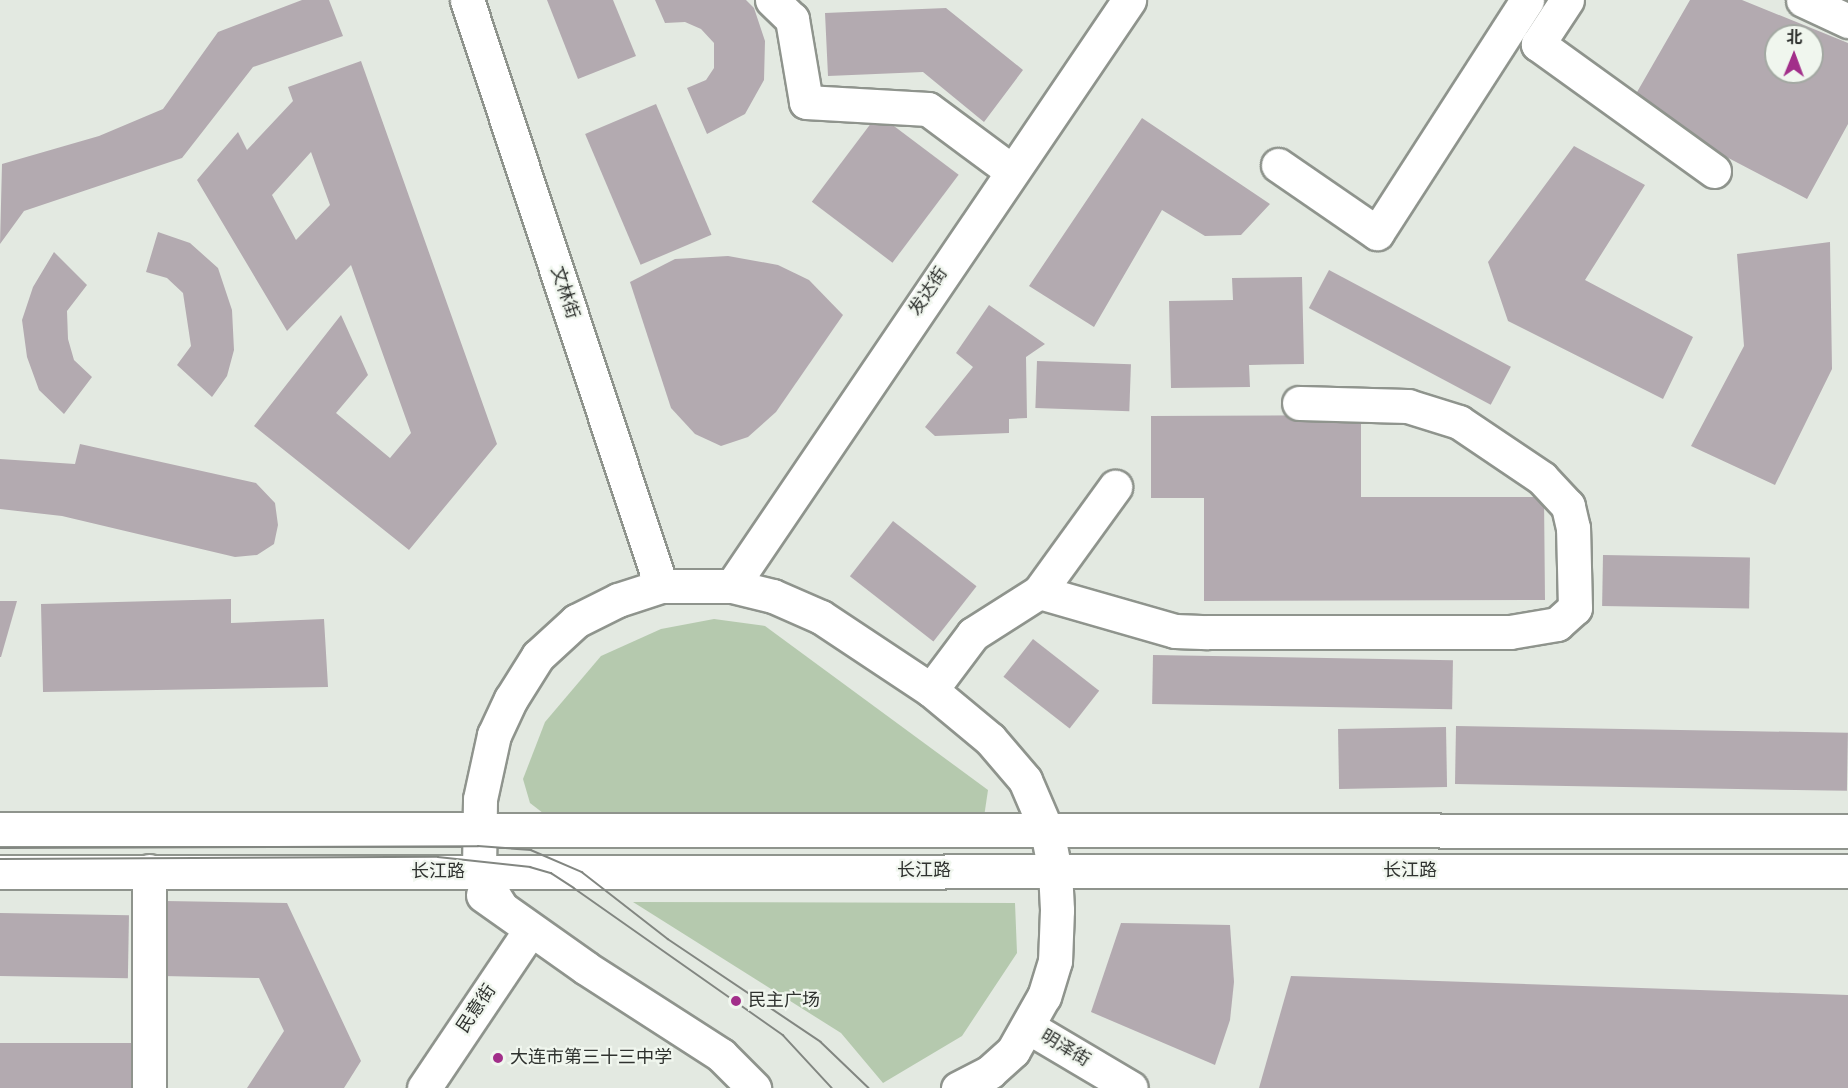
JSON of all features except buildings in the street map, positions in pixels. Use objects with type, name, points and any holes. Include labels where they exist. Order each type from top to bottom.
[{"type":"main road","name":"文林街","points":[[467,0],[661,586]]},
{"type":"main road","points":[[772,0],[792,20],[806,102],[928,109],[1010,170]]},
{"type":"main road","name":"发达街","points":[[732,586],[1010,170],[1130,0]]},
{"type":"main road","points":[[1278,165],[1377,233],[1527,0]]},
{"type":"main road","points":[[1567,0],[1538,44],[1714,171]]},
{"type":"main road","points":[[1803,0],[1848,21]]},
{"type":"main road","points":[[1039,592],[1175,631],[1197,632],[1510,632],[1557,624],[1575,608],[1573,528],[1568,506],[1542,478],[1459,422],[1408,406],[1299,403]]},
{"type":"main road","points":[[931,690],[973,634],[1039,592],[1115,487]]},
{"type":"main road","points":[[754,1088],[720,1055],[530,930],[501,908],[464,872],[478,830],[484,769],[494,735],[511,699],[538,656],[576,621],[661,586],[732,586],[773,596],[821,617],[931,690],[990,738],[1025,780],[1047,831],[1055,871],[1055,962],[1030,1028],[990,1072],[958,1088]]},
{"type":"main road","points":[[0,829],[1848,831]]},
{"type":"main road","points":[[148,1088],[149,871]]},
{"type":"main road","name":"长江路","points":[[0,872],[1848,871]]},
{"type":"main road","name":"民意街","points":[[424,1088],[530,930]]},
{"type":"main road","name":"明泽街","points":[[1030,1028],[1131,1088]]},
{"type":"green space","points":[[714,619],[765,626],[988,790],[984,817],[552,820],[530,803],[523,779],[545,722],[601,656],[661,629]]},
{"type":"green space","name":"民主广场","points":[[633,902],[1015,903],[1017,953],[962,1036],[883,1083],[841,1033]]},
{"type":"tram line","points":[[0,848],[478,846],[531,850],[582,872],[668,939],[821,1042],[869,1088]]},
{"type":"tram line","points":[[0,859],[438,857],[530,867],[551,873],[574,888],[783,1035],[832,1088]]},
{"type":"place","name":"民主广场","points":[[736,1001]]},
{"type":"place","name":"大连市第三十三中学","points":[[498,1058]]}]
